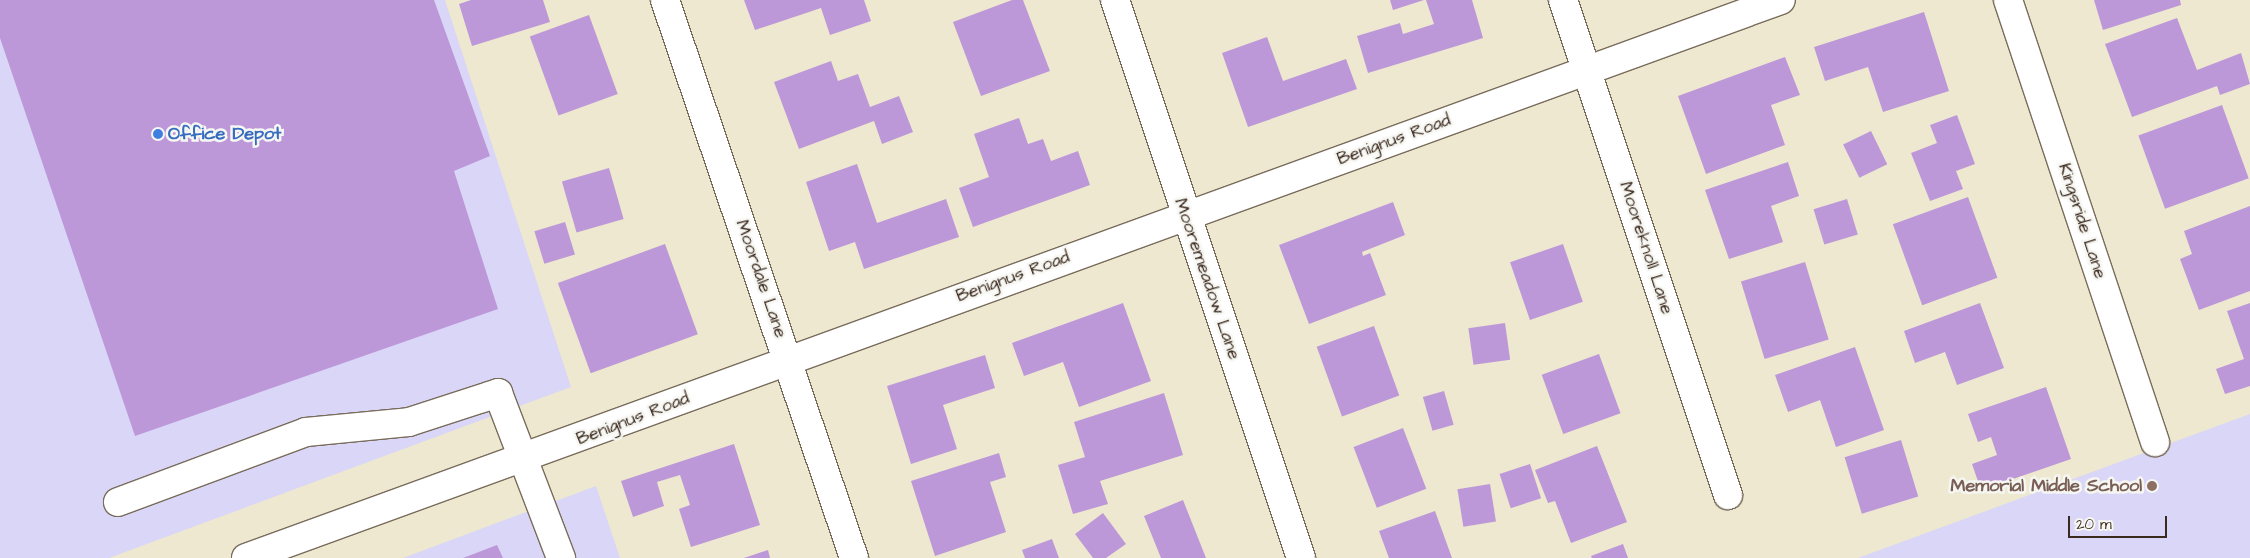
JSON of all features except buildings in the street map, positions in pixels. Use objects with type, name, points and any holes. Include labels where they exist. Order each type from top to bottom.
[{"type":"street","name":"Moordale Lane","points":[[666,0],[854,558]]},
{"type":"street","name":"Mooremeadow Lane","points":[[1115,0],[1185,215],[1301,558]]},
{"type":"street","name":"Mooreknoll Lane","points":[[1563,0],[1728,495]]},
{"type":"street","name":"Benignus Road","points":[[246,558],[523,460],[788,360],[1781,0]]},
{"type":"street","name":"Kingsride Lane","points":[[2008,0],[2156,442]]},
{"type":"street","points":[[118,502],[306,432],[409,422],[498,393],[561,558]]},
{"type":"shaded area","points":[[0,0],[445,0],[571,387],[109,558],[0,558]]},
{"type":"shaded area","name":"Memorial Middle School","points":[[2250,414],[2250,558],[1858,558]]},
{"type":"shaded area","points":[[596,486],[620,558],[403,558]]},
{"type":"place","name":"Office Depot","points":[[158,134]]},
{"type":"place","name":"Memorial Middle School","points":[[2152,486]]}]
